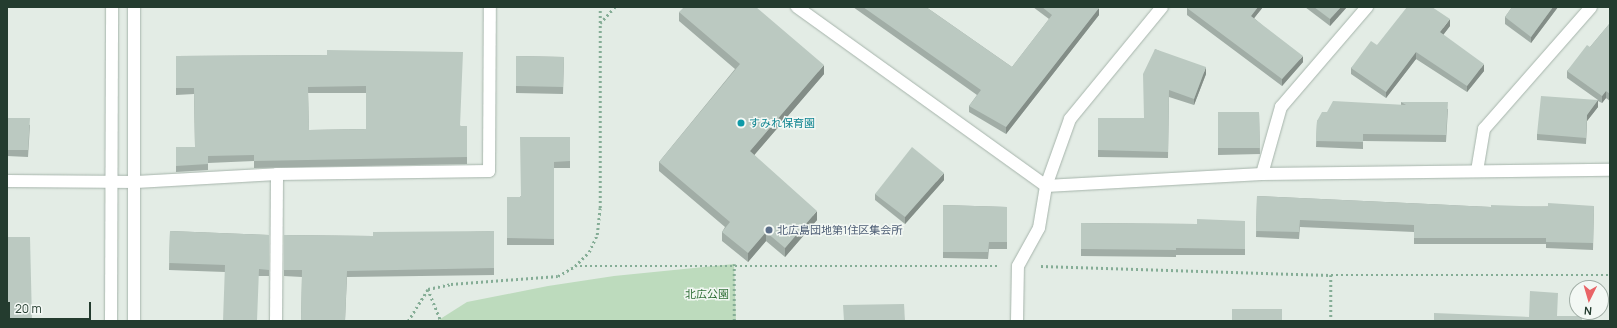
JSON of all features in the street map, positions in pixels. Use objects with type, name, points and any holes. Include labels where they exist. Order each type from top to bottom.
[{"type":"street","points":[[111,321],[112,7]]},
{"type":"street","points":[[134,7],[136,182],[134,321]]},
{"type":"street","points":[[7,181],[136,182],[277,174],[489,171],[490,7]]},
{"type":"street","points":[[796,7],[1046,186],[1262,174],[1610,170]]},
{"type":"street","points":[[1017,321],[1018,266],[1039,228],[1046,186],[1070,119],[1162,7]]},
{"type":"street","points":[[1262,174],[1282,107],[1367,7]]},
{"type":"street","points":[[1476,171],[1484,129],[1591,7]]},
{"type":"street","points":[[276,321],[277,174]]},
{"type":"path","points":[[408,321],[428,289],[451,284],[558,276],[575,266],[589,252],[596,235],[600,208],[600,7]]},
{"type":"path","points":[[600,24],[614,7]]},
{"type":"path","points":[[575,266],[734,264],[1018,266],[1331,275],[1610,275]]},
{"type":"path","points":[[734,264],[734,321]]},
{"type":"path","points":[[1331,275],[1332,321]]},
{"type":"path","points":[[428,289],[441,321]]},
{"type":"green space","name":"北広公園","points":[[734,264],[736,321],[437,321],[467,302],[548,286],[614,276]]},
{"type":"building","name":"すみれ保育園","points":[[684,7],[756,7],[824,65],[750,151],[817,211],[785,248],[766,232],[748,253],[722,232],[730,222],[659,162],[740,64],[679,12]]},
{"type":"building","points":[[863,7],[926,7],[1012,67],[1052,15],[1042,7],[1099,8],[1006,127],[969,106],[981,90]]},
{"type":"building","points":[[1258,7],[1251,16],[1303,56],[1282,79],[1187,8]]},
{"type":"building","points":[[1314,7],[1341,7],[1330,19]]},
{"type":"building","points":[[1407,7],[1432,7],[1450,19],[1440,32],[1484,64],[1467,86],[1416,52],[1386,92],[1351,68],[1371,41],[1377,45]]},
{"type":"building","points":[[1512,7],[1553,7],[1531,37],[1505,17]]},
{"type":"building","points":[[1610,23],[1610,94],[1606,91],[1602,96],[1567,71],[1587,45],[1590,47]]},
{"type":"building","points":[[1155,49],[1206,67],[1194,99],[1169,90],[1168,152],[1098,150],[1098,118],[1144,118],[1143,74]]},
{"type":"building","points":[[327,50],[463,52],[460,126],[467,126],[467,157],[254,161],[254,155],[208,156],[208,164],[176,166],[176,147],[195,147],[194,88],[176,88],[176,56],[327,55]],"holes":[[[366,86],[366,129],[309,130],[308,87]]]},
{"type":"building","points":[[516,56],[564,57],[563,87],[516,86]]},
{"type":"building","points":[[1541,96],[1598,100],[1587,115],[1586,138],[1537,134]]},
{"type":"building","points":[[1333,101],[1406,105],[1401,102],[1448,102],[1446,135],[1363,134],[1363,142],[1316,141],[1317,121],[1322,112],[1327,112]]},
{"type":"building","points":[[1218,112],[1259,112],[1260,148],[1218,148]]},
{"type":"building","points":[[7,118],[30,118],[28,150],[7,150]]},
{"type":"building","points":[[520,137],[570,137],[570,161],[554,162],[554,239],[507,238],[507,197],[521,197]]},
{"type":"building","points":[[912,147],[944,173],[905,217],[875,194]]},
{"type":"building","points":[[1257,196],[1491,207],[1491,205],[1548,207],[1548,203],[1594,206],[1593,243],[1546,242],[1546,238],[1414,238],[1414,225],[1300,220],[1299,232],[1256,231]]},
{"type":"building","points":[[943,205],[1007,207],[1007,242],[989,242],[988,252],[943,252]]},
{"type":"building","points":[[1197,219],[1245,221],[1245,249],[1081,249],[1081,223],[1197,224]]},
{"type":"building","points":[[170,231],[269,235],[269,270],[259,269],[257,321],[223,321],[225,265],[169,263]]},
{"type":"building","points":[[494,231],[494,268],[347,271],[345,321],[301,321],[302,270],[284,270],[284,235],[373,236],[373,232]]},
{"type":"building","points":[[7,237],[30,237],[32,321],[7,321]]},
{"type":"building","points":[[1530,291],[1558,293],[1557,316],[1569,316],[1569,320],[1582,321],[1434,321],[1434,313],[1529,317]]},
{"type":"building","points":[[904,304],[905,321],[844,321],[843,305]]},
{"type":"building","points":[[1232,309],[1282,309],[1282,321],[1232,321]]},
{"type":"place","name":"すみれ保育園","points":[[741,123]]},
{"type":"place","name":"北広島団地第1住区集会所","points":[[769,230]]}]
